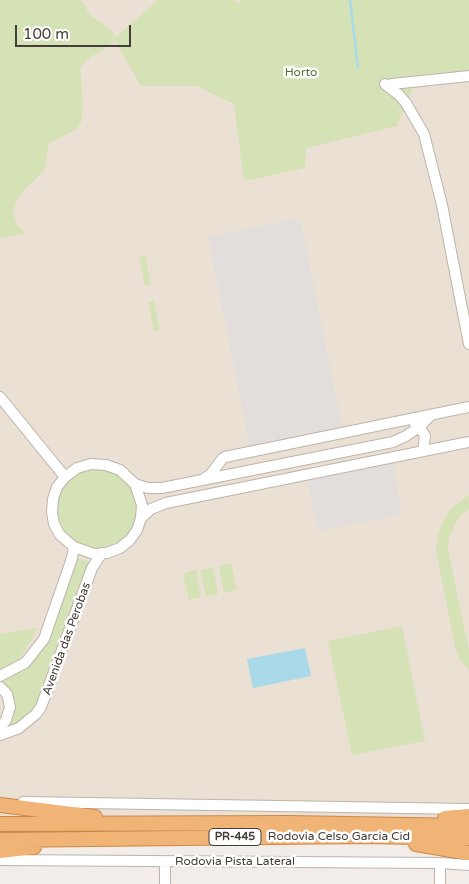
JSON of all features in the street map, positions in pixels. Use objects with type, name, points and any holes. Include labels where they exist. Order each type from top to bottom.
[{"type":"highway","points":[[0,804],[156,824]]},
{"type":"highway","points":[[380,824],[469,816]]},
{"type":"highway","name":"Rodovia Celso Garcia Cid","points":[[0,824],[380,824],[469,826]]},
{"type":"highway","points":[[366,836],[469,853]]},
{"type":"highway","name":"Rodovia Celso Garcia Cid","points":[[0,840],[366,836],[469,838]]},
{"type":"highway","points":[[0,851],[111,839]]},
{"type":"street","points":[[469,76],[389,84],[406,103],[424,134],[442,204],[469,344]]},
{"type":"street","points":[[0,397],[65,477]]},
{"type":"street","points":[[203,479],[212,474],[225,457],[469,407]]},
{"type":"street","points":[[135,484],[142,505],[141,518],[137,530],[130,540],[120,548],[94,554],[74,547],[60,535],[54,524],[52,512],[53,499],[57,487],[65,477],[77,468],[91,464],[106,465],[120,470],[135,484],[148,488],[162,488],[393,442],[419,427],[430,415]]},
{"type":"street","points":[[407,420],[419,427],[425,436],[423,451]]},
{"type":"street","points":[[141,518],[151,509],[166,503],[469,442]]},
{"type":"street","name":"Avenida das Perobas","points":[[0,676],[26,663],[40,645],[72,558],[74,547]]},
{"type":"street","name":"Avenida das Perobas","points":[[0,735],[19,728],[36,714],[41,707],[92,568],[102,553]]},
{"type":"street","points":[[0,687],[7,694],[10,707],[6,720],[0,728]]},
{"type":"street","points":[[0,804],[469,809]]},
{"type":"street","name":"Rodovia Pista Lateral","points":[[0,860],[440,863],[469,865]]},
{"type":"street","points":[[165,862],[165,884]]},
{"type":"street","points":[[440,863],[440,884]]},
{"type":"shaded area","points":[[0,0],[469,0],[469,823],[0,821]]},
{"type":"shaded area","points":[[300,218],[342,428],[250,446],[208,237]]},
{"type":"shaded area","points":[[392,461],[402,514],[318,531],[307,478]]},
{"type":"green space","name":"Horto","points":[[0,0],[80,0],[89,14],[113,32],[115,38],[158,0],[234,0],[240,4],[240,0],[469,0],[469,70],[418,76],[397,126],[306,148],[305,168],[244,181],[234,104],[197,86],[141,86],[114,39],[113,43],[92,56],[80,67],[83,106],[81,123],[75,130],[49,143],[44,171],[23,191],[16,201],[13,212],[16,223],[25,233],[0,238]]},
{"type":"green space","points":[[145,256],[151,285],[145,286],[139,257]]},
{"type":"green space","points":[[154,301],[160,330],[154,331],[148,302]]},
{"type":"green space","points":[[97,468],[112,471],[125,480],[134,493],[137,508],[134,523],[125,536],[112,545],[97,548],[82,545],[69,536],[60,523],[57,508],[60,493],[69,480],[82,471]]},
{"type":"green space","points":[[469,495],[469,509],[461,515],[454,526],[449,538],[448,550],[469,651],[469,671],[459,657],[455,646],[436,551],[438,535],[443,520],[453,507]]},
{"type":"green space","points":[[75,557],[90,562],[39,702],[18,723],[7,728],[13,718],[15,703],[12,694],[0,680],[31,662]]},
{"type":"green space","points":[[231,563],[237,590],[224,593],[219,566]]},
{"type":"green space","points":[[213,567],[218,594],[206,596],[200,570]]},
{"type":"green space","points":[[196,570],[201,597],[189,600],[183,573]]},
{"type":"green space","points":[[402,626],[425,741],[352,755],[328,641]]},
{"type":"green space","points":[[37,628],[10,672],[0,674],[0,634]]},
{"type":"water","points":[[305,648],[311,676],[253,688],[247,659]]},
{"type":"waterway","points":[[350,0],[358,67]]}]
